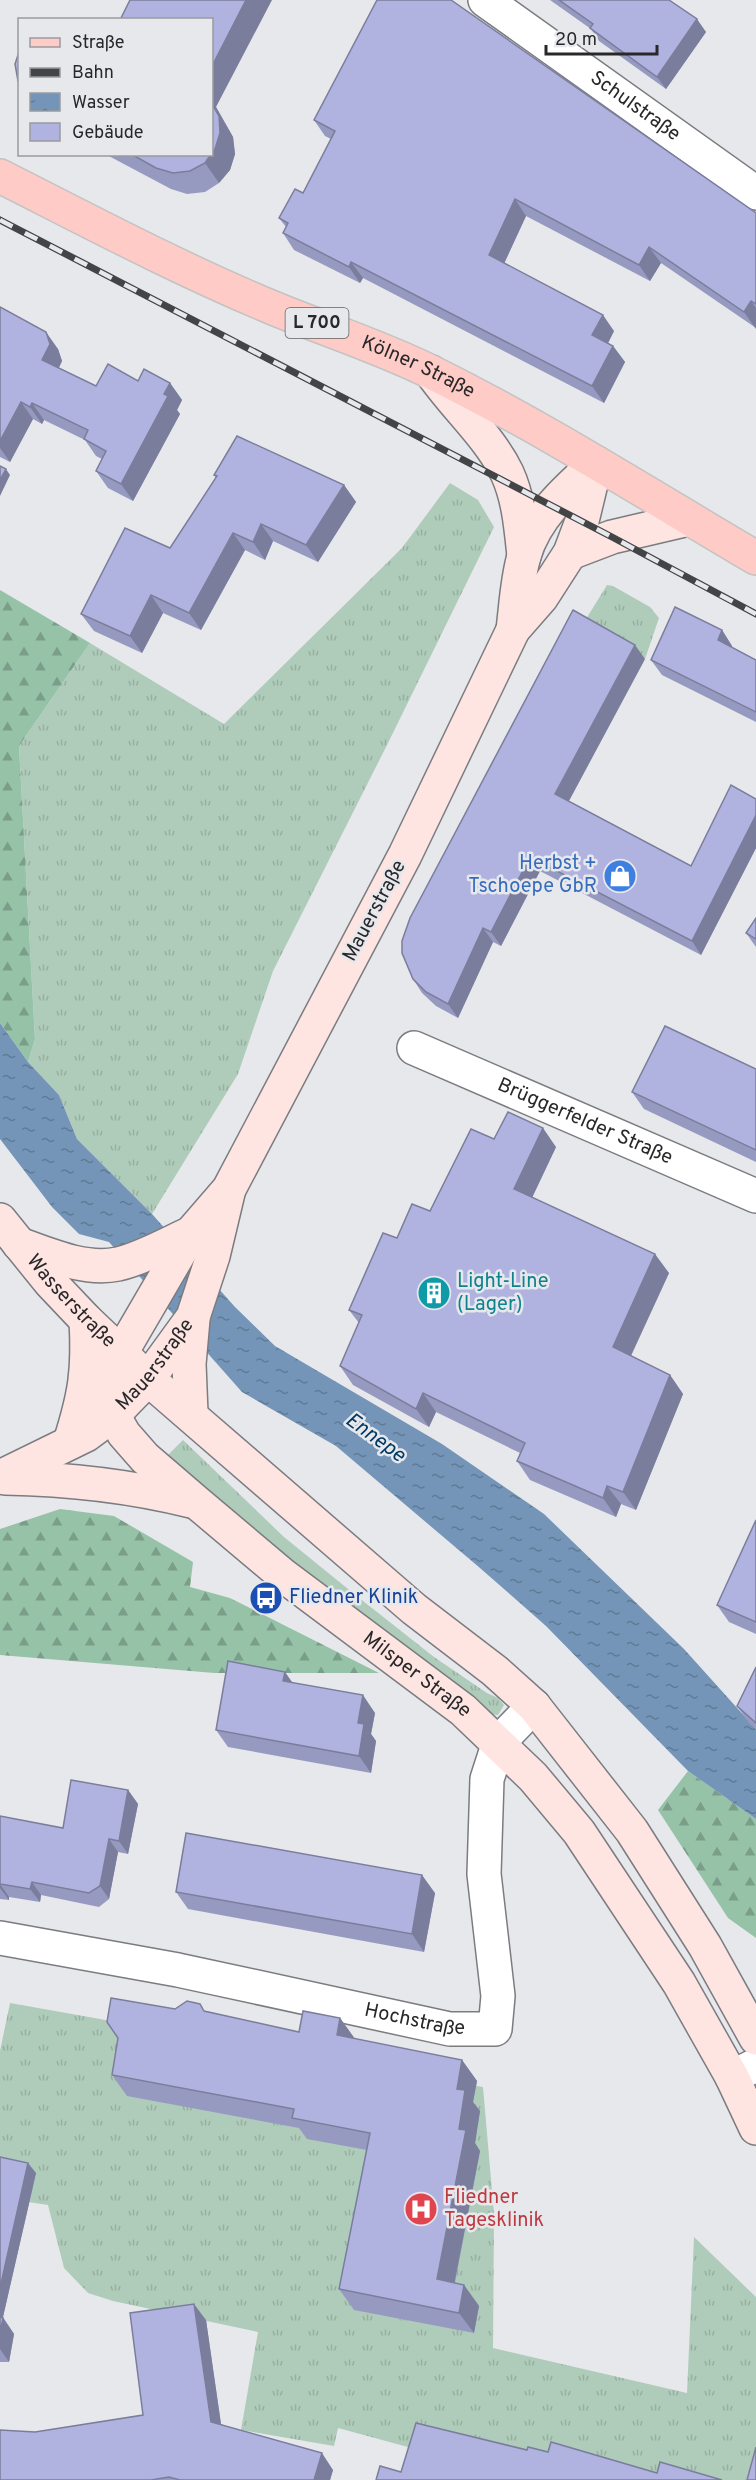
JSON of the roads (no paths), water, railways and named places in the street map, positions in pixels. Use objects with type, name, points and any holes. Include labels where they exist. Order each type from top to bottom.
[{"type":"main road","name":"Kölner Straße","points":[[0,176],[218,283],[279,310],[334,329],[432,372],[531,425],[756,558]]},
{"type":"main road","points":[[432,372],[443,390],[489,444],[506,472],[521,521],[524,556]]},
{"type":"main road","name":"Mauerstraße","points":[[128,1339],[191,1233],[229,1189],[405,855],[513,630],[541,598],[570,553],[582,522],[596,463]]},
{"type":"main road","name":"Mauerstraße","points":[[513,630],[524,556],[533,535],[564,491],[596,463]]},
{"type":"main road","points":[[570,553],[612,537],[689,519]]},
{"type":"main road","name":"Mauerstraße","points":[[0,1478],[86,1435],[113,1415],[148,1379],[179,1357],[213,1256],[229,1189]]},
{"type":"main road","points":[[9,1232],[83,1264],[116,1264],[134,1259],[191,1233]]},
{"type":"main road","name":"Wasserstraße","points":[[9,1232],[86,1320],[128,1339]]},
{"type":"main road","points":[[70,1442],[87,1379],[86,1320]]},
{"type":"main road","points":[[128,1339],[148,1379],[191,1413],[414,1608],[495,1671],[534,1706],[632,1831],[751,2018]]},
{"type":"main road","points":[[113,1415],[111,1394],[128,1339]]},
{"type":"main road","points":[[179,1357],[191,1413]]},
{"type":"main road","name":"Milsper Straße","points":[[113,1415],[124,1434],[145,1458],[195,1502],[284,1576],[463,1710],[533,1777],[579,1832],[679,1983],[707,2031],[744,2071],[756,2128]]},
{"type":"main road","points":[[0,1478],[48,1479],[108,1485],[160,1493],[195,1502]]},
{"type":"street","name":"Schulstraße","points":[[485,0],[756,193]]},
{"type":"street","name":"Brüggerfelder Straße","points":[[414,1048],[756,1196]]},
{"type":"street","name":"Hochstraße","points":[[0,1938],[178,1970],[450,2029],[495,2029],[498,1996],[484,1874],[487,1779],[499,1742],[534,1706]]},
{"type":"street","points":[[707,2031],[751,2018]]},
{"type":"water","name":"Ennepe","points":[[0,1023],[28,1062],[59,1095],[77,1139],[152,1214],[235,1307],[275,1346],[442,1444],[544,1514],[684,1649],[756,1729],[756,1819],[688,1771],[546,1626],[336,1446],[242,1392],[109,1242],[79,1234],[52,1207],[0,1139]]},
{"type":"railway","points":[[0,220],[756,614]]},
{"type":"place","name":"Herbst + Tschoepe GbR","points":[[620,876]]},
{"type":"place","name":"Light-Line (Lager)","points":[[434,1293]]},
{"type":"place","name":"Fliedner Klinik","points":[[266,1598]]},
{"type":"place","name":"Fliedner Tagesklinik","points":[[421,2209]]}]
